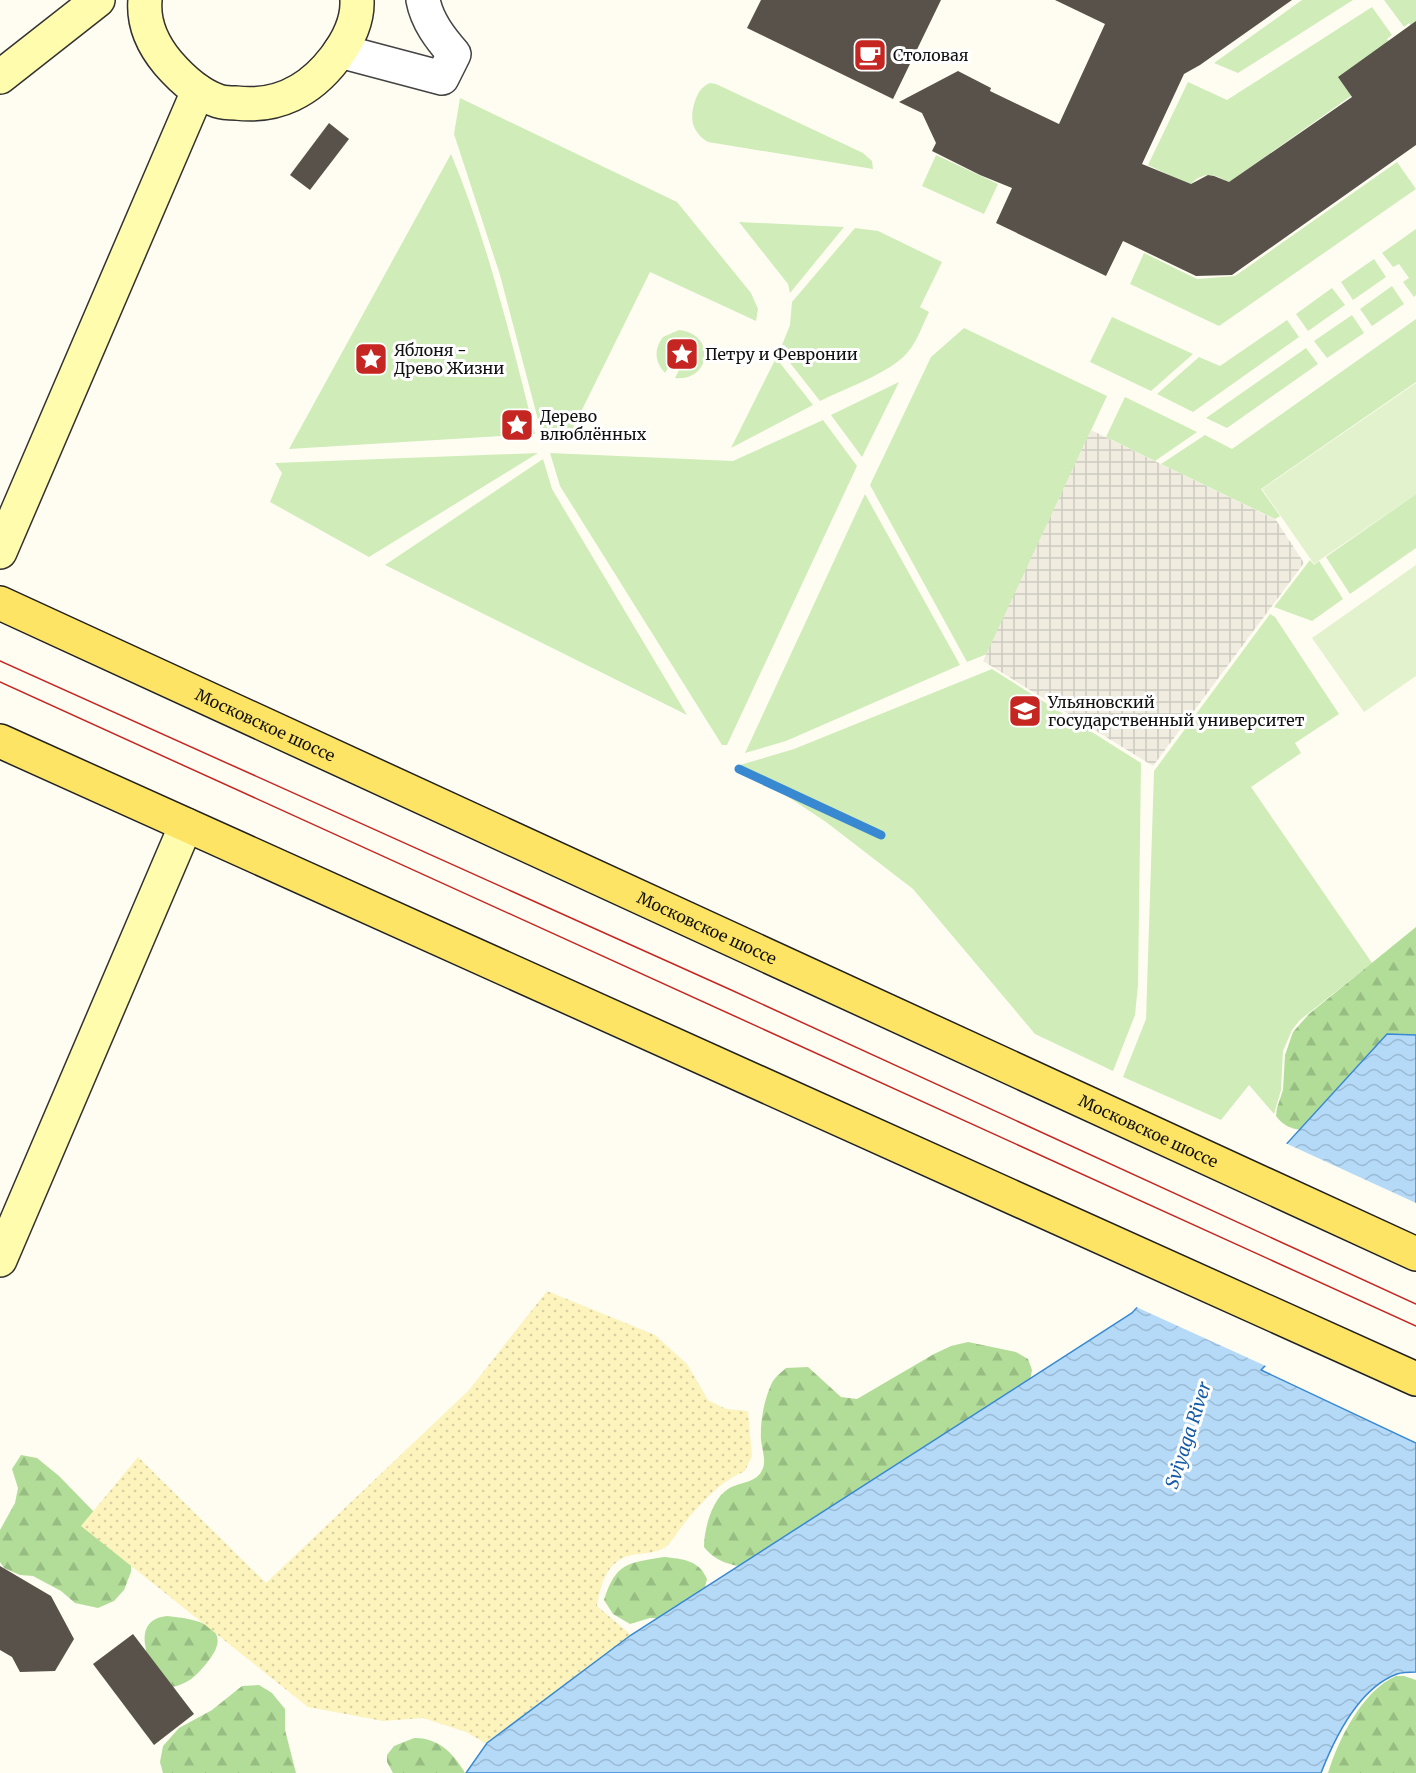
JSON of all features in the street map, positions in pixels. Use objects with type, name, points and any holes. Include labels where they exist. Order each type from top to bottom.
[{"type":"main road","name":"Московское шоссе","points":[[0,603],[1416,1254]]},
{"type":"main road","points":[[0,741],[1416,1379]]},
{"type":"street","points":[[0,77],[98,0]]},
{"type":"street","points":[[145,0],[149,35],[172,68],[198,91],[219,101],[252,105],[281,101],[303,90],[325,72],[352,32],[357,0]]},
{"type":"street","points":[[340,51],[442,78],[454,54],[438,36],[423,0]]},
{"type":"street","points":[[0,552],[198,91]]},
{"type":"street","points":[[0,1260],[186,825]]},
{"type":"green space","points":[[1302,0],[1353,0],[1238,73],[1214,63]]},
{"type":"green space","points":[[1384,0],[1416,0],[1416,29],[1414,30],[1409,23],[1404,27]]},
{"type":"green space","points":[[1372,7],[1392,35],[1387,39],[1392,45],[1361,89],[1228,183],[1213,175],[1208,175],[1190,185],[1148,165],[1188,82],[1227,100]]},
{"type":"green space","points":[[710,83],[863,153],[872,161],[873,169],[708,142],[695,129],[692,114],[699,93],[704,86]]},
{"type":"green space","points":[[460,98],[677,202],[751,293],[758,309],[756,321],[650,272],[571,432],[542,435],[500,275],[454,134]]},
{"type":"green space","points":[[451,154],[488,258],[535,434],[289,449]]},
{"type":"green space","points":[[936,155],[998,184],[984,214],[922,186]]},
{"type":"green space","points":[[1397,162],[1416,189],[1219,326],[1130,284],[1144,253],[1197,279],[1235,276]]},
{"type":"green space","points":[[739,222],[844,227],[790,293],[788,284]]},
{"type":"green space","points":[[855,228],[878,231],[942,262],[920,307],[929,312],[911,349],[878,374],[820,401],[780,350],[790,325],[792,302]]},
{"type":"green space","points":[[1416,229],[1416,295],[1414,297],[1403,282],[1409,278],[1399,264],[1393,267],[1382,253]]},
{"type":"green space","points":[[1374,259],[1386,277],[1353,300],[1341,282]]},
{"type":"green space","points":[[1392,286],[1404,304],[1372,326],[1360,309]]},
{"type":"green space","points":[[1332,288],[1345,305],[1308,331],[1296,314]]},
{"type":"green space","points":[[1352,315],[1364,333],[1327,358],[1314,341]]},
{"type":"green space","points":[[1112,317],[1193,354],[1151,391],[1090,362]]},
{"type":"green space","points":[[1416,319],[1416,382],[1261,489],[1280,516],[1275,519],[1161,464],[1205,435],[1232,449]]},
{"type":"green space","points":[[1287,320],[1299,337],[1193,412],[1157,394],[1199,357],[1220,366]]},
{"type":"green space","points":[[964,328],[1107,396],[987,654],[967,662],[870,485],[931,357]]},
{"type":"green space","points":[[679,330],[691,333],[699,340],[704,348],[705,357],[696,373],[687,377],[675,378],[683,362],[674,357],[665,373],[656,355],[663,337]]},
{"type":"green space","points":[[1306,348],[1318,364],[1227,428],[1206,418]]},
{"type":"green space","points":[[776,358],[813,405],[731,448]]},
{"type":"green space","points":[[899,382],[862,457],[831,415]]},
{"type":"green space","points":[[1416,383],[1416,494],[1314,564],[1262,489]]},
{"type":"green space","points":[[1125,397],[1197,432],[1155,461],[1106,437]]},
{"type":"green space","points":[[823,420],[857,466],[727,745],[722,745],[560,486],[550,453],[733,461]]},
{"type":"green space","points":[[538,453],[369,557],[270,502],[282,473],[275,463]]},
{"type":"green space","points":[[543,459],[552,489],[687,715],[385,565]]},
{"type":"green space","points":[[865,494],[960,665],[786,741],[745,753]]},
{"type":"green space","points":[[1416,494],[1416,548],[1350,594],[1326,557]]},
{"type":"green space","points":[[1310,560],[1314,565],[1319,561],[1343,599],[1312,621],[1274,607]]},
{"type":"green space","points":[[1416,565],[1416,676],[1364,712],[1312,638]]},
{"type":"green space","points":[[1270,614],[1275,617],[1339,714],[1295,743],[1301,753],[1251,787],[1372,963],[1300,1020],[1292,1030],[1283,1051],[1281,1090],[1274,1114],[1249,1085],[1221,1120],[1123,1077],[1146,1019],[1154,771]]},
{"type":"green space","points":[[992,669],[1141,763],[1138,985],[1135,1015],[1113,1071],[1035,1034],[913,889],[826,822],[740,765],[794,749]]},
{"type":"green space","points":[[1416,927],[1416,1046],[1315,1131],[1298,1130],[1284,1124],[1276,1116],[1283,1090],[1285,1055],[1293,1032],[1309,1014]]},
{"type":"green space","points":[[968,1342],[1016,1352],[1028,1359],[1032,1370],[1028,1392],[747,1568],[718,1559],[704,1547],[707,1523],[713,1507],[722,1494],[733,1486],[757,1477],[763,1468],[761,1433],[765,1402],[773,1381],[786,1368],[808,1367],[841,1397],[857,1399],[934,1354],[951,1346]]},
{"type":"green space","points":[[21,1455],[37,1458],[59,1476],[96,1514],[131,1558],[131,1572],[124,1590],[114,1601],[98,1608],[75,1603],[61,1591],[33,1576],[20,1575],[4,1568],[0,1562],[0,1530],[15,1503],[18,1488],[12,1469]]},
{"type":"green space","points":[[664,1557],[695,1564],[707,1579],[705,1587],[662,1618],[650,1618],[630,1624],[613,1614],[604,1600],[613,1578],[619,1571],[632,1563]]},
{"type":"green space","points":[[167,1616],[191,1620],[210,1627],[216,1633],[218,1641],[215,1651],[199,1672],[187,1682],[172,1687],[150,1662],[145,1644],[145,1633],[149,1624]]},
{"type":"green space","points":[[1396,1676],[1416,1680],[1416,1773],[1328,1773],[1345,1732],[1362,1705],[1372,1693]]},
{"type":"green space","points":[[259,1685],[272,1693],[285,1709],[285,1730],[296,1773],[163,1773],[160,1762],[163,1746],[179,1728],[212,1710],[242,1686]]},
{"type":"green space","points":[[414,1738],[431,1740],[444,1748],[456,1759],[465,1773],[393,1773],[387,1762],[387,1755],[394,1746]]},
{"type":"sand","points":[[547,1291],[655,1335],[687,1364],[708,1400],[726,1409],[748,1411],[752,1456],[745,1471],[727,1481],[711,1494],[665,1547],[657,1551],[623,1558],[609,1570],[599,1594],[597,1606],[631,1635],[487,1744],[466,1732],[423,1718],[383,1721],[308,1707],[81,1526],[138,1457],[266,1583],[469,1390]]},
{"type":"shaded area","points":[[1091,430],[1276,520],[1304,563],[1153,766],[983,661]]},
{"type":"water","name":"Sviyaga River","points":[[1387,1034],[1416,1035],[1416,1214],[1261,1370],[1416,1443],[1416,1672],[1399,1673],[1371,1690],[1350,1715],[1333,1744],[1321,1773],[466,1773],[487,1743],[631,1635],[1132,1313]]},
{"type":"pier","points":[[1283,1142],[1416,1203],[1416,1218],[1268,1367],[1134,1306]]},
{"type":"building","points":[[761,0],[941,0],[893,99],[747,28]]},
{"type":"building","points":[[1055,0],[1292,0],[1184,74],[1142,164],[1191,184],[1208,175],[1229,182],[1352,97],[1338,77],[1416,21],[1416,145],[1232,275],[1196,276],[1123,241],[1106,276],[996,223],[1012,188],[932,151],[936,143],[922,113],[899,102],[958,71],[991,88],[990,91],[1059,124],[1105,24]]},
{"type":"building","points":[[329,123],[349,139],[310,190],[290,175]]},
{"type":"building","points":[[0,1566],[51,1596],[74,1639],[55,1671],[20,1672],[12,1657],[0,1650]]},
{"type":"building","points":[[133,1634],[194,1714],[154,1745],[93,1664]]},
{"type":"waterway","points":[[739,769],[881,835]]},
{"type":"tram line","points":[[0,661],[729,989],[1416,1304]]},
{"type":"tram line","points":[[0,682],[1416,1326]]},
{"type":"place","name":"Столовая","points":[[870,55]]},
{"type":"place","name":"Петру и Февронии","points":[[682,354]]},
{"type":"place","name":"Яблоня - Древо Жизни","points":[[371,359]]},
{"type":"place","name":"Дерево влюблённых","points":[[517,425]]},
{"type":"place","name":"Ульяновский государственный университет","points":[[1025,711]]}]
